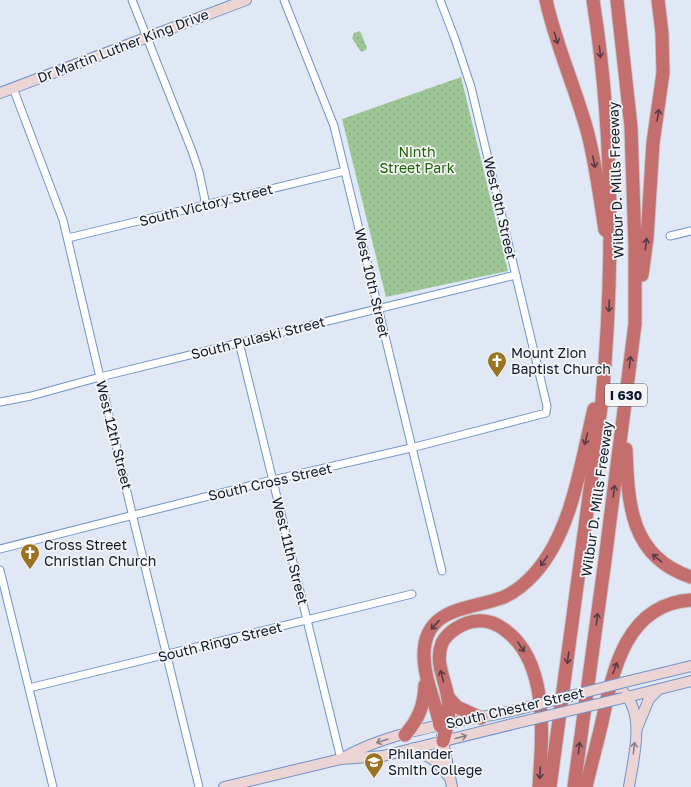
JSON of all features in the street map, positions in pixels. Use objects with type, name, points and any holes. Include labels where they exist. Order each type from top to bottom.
[{"type":"highway","points":[[546,0],[556,38],[590,141],[611,267]]},
{"type":"highway","name":"Wilbur D. Mills Freeway","points":[[550,787],[606,361],[611,267],[607,110],[593,0]]},
{"type":"highway","name":"Wilbur D. Mills Freeway","points":[[574,787],[635,324],[636,246],[631,127],[617,0]]},
{"type":"highway","points":[[635,324],[647,238],[653,143],[663,73],[662,32],[658,0]]},
{"type":"highway","points":[[405,735],[415,724],[423,706],[426,669],[425,646],[428,634],[434,624],[453,611],[495,600],[512,592],[535,573],[552,549],[564,523],[606,361]]},
{"type":"highway","points":[[624,414],[628,496],[638,532],[648,549],[657,558],[673,570],[691,577]]},
{"type":"highway","points":[[586,787],[611,680],[625,645],[640,625],[655,611],[671,603],[691,600]]},
{"type":"highway","points":[[443,741],[444,725],[449,714],[448,697],[441,672],[439,657],[442,644],[452,631],[470,622],[486,621],[502,628],[515,638],[527,657],[537,685],[541,719],[539,787]]},
{"type":"highway","points":[[426,669],[444,725]]},
{"type":"highway","points":[[448,697],[457,707],[481,718]]},
{"type":"main road","name":"Dr Martin Luther King Drive","points":[[0,93],[246,0]]},
{"type":"main road","name":"South Chester Street","points":[[224,787],[341,759],[384,756],[516,723],[625,692],[691,666]]},
{"type":"main road","name":"South Chester Street","points":[[341,759],[358,749],[405,735],[516,710],[614,685],[625,692],[659,689],[691,681]]},
{"type":"main road","points":[[636,730],[649,699],[659,689]]},
{"type":"main road","points":[[625,692],[636,719],[636,730],[628,787]]},
{"type":"main road","points":[[443,741],[452,783]]},
{"type":"main road","points":[[414,748],[437,762],[452,783]]},
{"type":"street","points":[[132,0],[192,151],[200,177],[206,205]]},
{"type":"street","name":"West 10th Street","points":[[284,0],[328,110],[345,172],[442,571]]},
{"type":"street","name":"West 9th Street","points":[[440,0],[471,87],[547,406],[546,413],[541,416]]},
{"type":"street","name":"West 12th Street","points":[[13,88],[59,207],[68,238],[133,516],[199,787]]},
{"type":"street","name":"South Victory Street","points":[[68,238],[345,172]]},
{"type":"street","points":[[670,236],[691,231]]},
{"type":"street","name":"South Pulaski Street","points":[[0,402],[31,396],[239,342],[516,275]]},
{"type":"street","name":"West 11th Street","points":[[239,342],[341,759]]},
{"type":"street","name":"South Cross Street","points":[[0,550],[272,481],[541,416]]},
{"type":"street","points":[[0,570],[53,787]]},
{"type":"street","name":"South Ringo Street","points":[[29,688],[412,594]]},
{"type":"green space","points":[[360,31],[367,48],[361,52],[352,38],[354,33]]},
{"type":"green space","name":"Ninth Street Park","points":[[461,77],[508,271],[386,297],[342,119]]},
{"type":"place","name":"Mount Zion Baptist Church","points":[[497,378]]},
{"type":"place","name":"Cross Street Christian Church","points":[[30,570]]},
{"type":"place","name":"Philander Smith College","points":[[374,779]]}]
